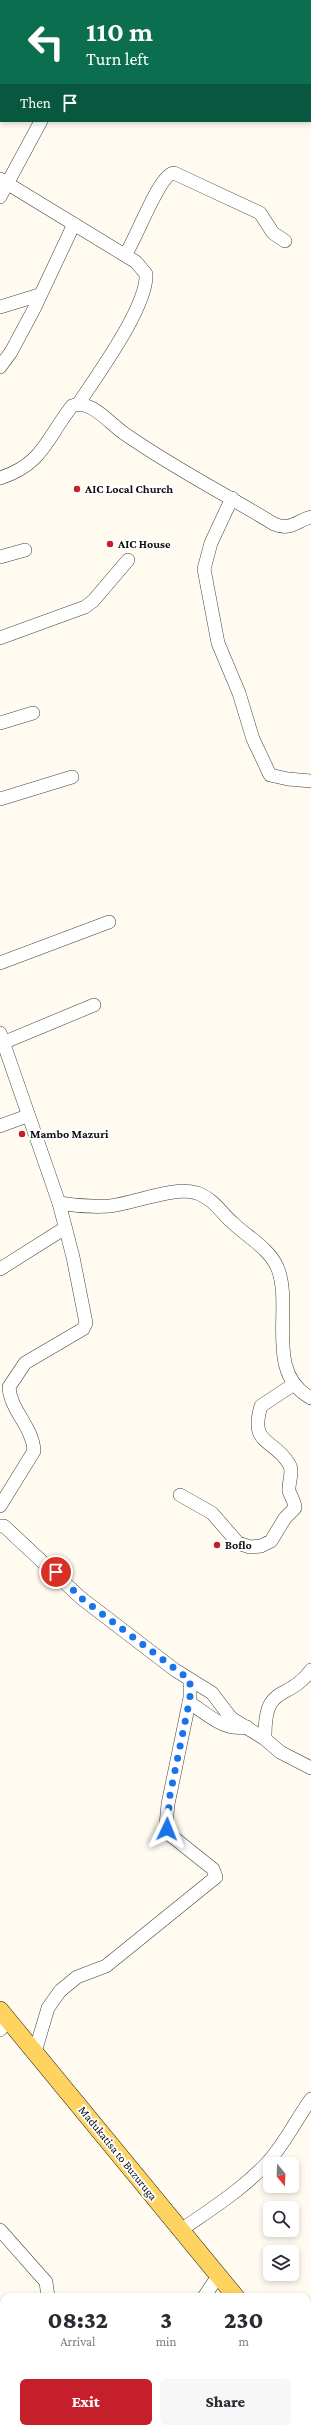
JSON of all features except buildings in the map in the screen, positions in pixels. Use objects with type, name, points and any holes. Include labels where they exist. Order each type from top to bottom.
[{"type":"main road","name":"Madukatisa to Buzuruga","points":[[3,2020],[35,2052],[233,2293]]},
{"type":"street","points":[[0,198],[4,182],[40,122]]},
{"type":"street","points":[[125,255],[142,225],[154,195],[167,176],[174,173],[260,213],[274,233],[285,241]]},
{"type":"street","points":[[0,478],[18,472],[31,464],[72,406],[79,403],[120,340],[145,286],[146,274],[142,267],[125,255],[4,182]]},
{"type":"street","points":[[0,367],[11,352],[74,224]]},
{"type":"street","points":[[0,307],[39,295]]},
{"type":"street","points":[[79,403],[87,405],[116,428],[160,458],[282,527],[290,527],[311,517]]},
{"type":"street","points":[[232,498],[211,543],[204,569],[218,643],[240,693],[251,732],[270,775],[288,779],[311,781]]},
{"type":"street","points":[[0,557],[25,550]]},
{"type":"street","points":[[0,638],[85,607],[94,601],[128,560]]},
{"type":"street","points":[[0,723],[33,713]]},
{"type":"street","points":[[0,800],[72,777]]},
{"type":"street","points":[[0,963],[109,922]]},
{"type":"street","points":[[0,1506],[34,1451],[33,1441],[13,1402],[9,1387],[25,1363],[83,1329],[86,1323],[59,1203],[1,1040],[94,1005]]},
{"type":"street","points":[[0,1126],[27,1116]]},
{"type":"street","points":[[59,1203],[85,1207],[111,1206],[186,1192],[206,1197],[216,1204],[226,1217],[268,1253],[278,1268],[283,1287],[282,1339],[288,1368],[298,1390],[311,1398]]},
{"type":"street","points":[[0,1269],[65,1228]]},
{"type":"street","points":[[180,1495],[218,1517],[238,1542],[250,1547],[261,1546],[271,1541],[285,1518],[295,1508],[289,1490],[291,1469],[285,1458],[263,1440],[259,1434],[257,1422],[262,1406],[294,1384]]},
{"type":"street","points":[[0,1526],[4,1526],[50,1567],[81,1598],[190,1680],[212,1693],[231,1718],[265,1739],[280,1752],[311,1768]]},
{"type":"street","points":[[265,1739],[266,1716],[274,1697],[299,1682],[311,1670]]},
{"type":"street","points":[[35,2052],[48,2008],[60,1991],[77,1977],[106,1966],[216,1877],[213,1869],[170,1834],[166,1825],[170,1795],[189,1702],[190,1680]]},
{"type":"street","points":[[189,1702],[222,1725],[238,1728],[247,1727]]},
{"type":"street","points":[[181,2230],[244,2186],[268,2162],[284,2142],[311,2099]]},
{"type":"street","points":[[0,2230],[46,2282],[47,2293]]},
{"type":"street","points":[[207,2293],[218,2276]]},
{"type":"place","name":"AIC Local Church","points":[[77,489]]},
{"type":"place","name":"AIC House","points":[[110,544]]},
{"type":"place","name":"Mambo Mazuri","points":[[22,1134]]},
{"type":"place","name":"Boflo","points":[[217,1545]]},
{"type":"route","points":[[56,1572],[81,1598],[190,1680],[190,1698],[179,1758],[168,1804],[166,1822],[167,1829]]}]
